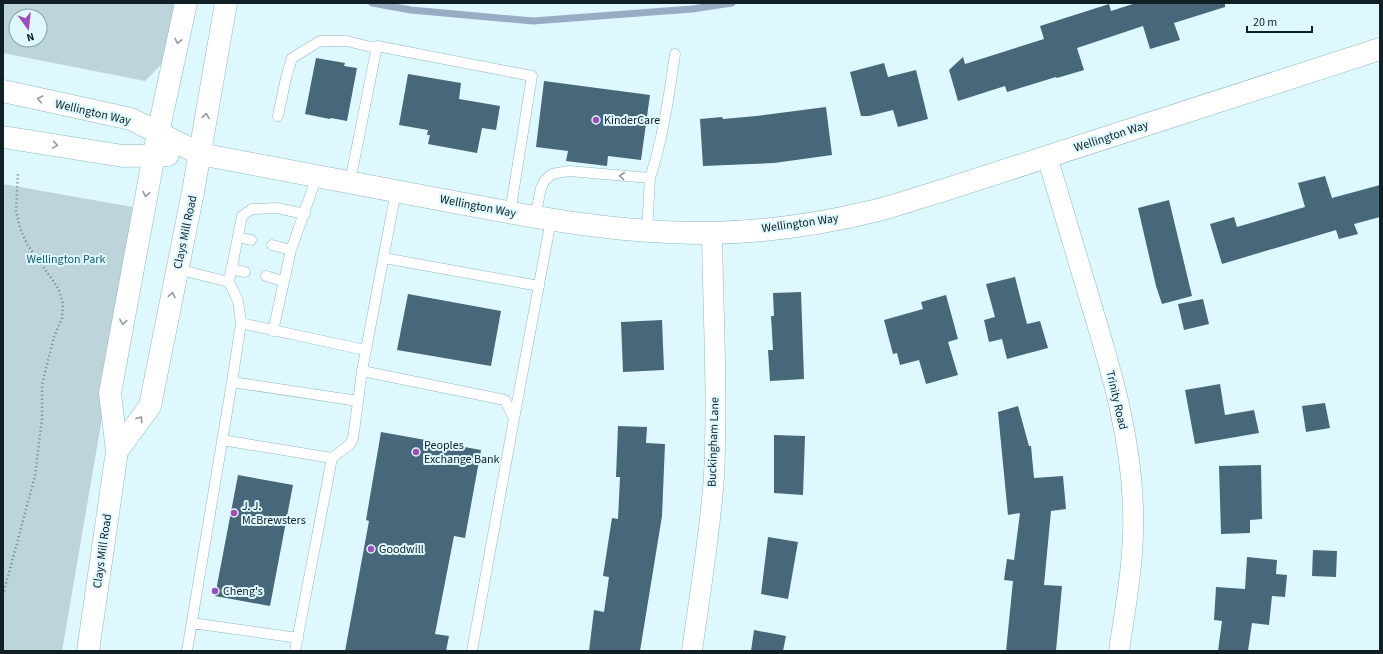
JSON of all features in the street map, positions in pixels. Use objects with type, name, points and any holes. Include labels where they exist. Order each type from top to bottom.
[{"type":"main road","name":"Clays Mill Road","points":[[88,651],[117,451],[110,393],[153,156],[186,3]]},
{"type":"main road","name":"Clays Mill Road","points":[[117,451],[150,406],[200,154],[226,3]]},
{"type":"main road","name":"Wellington Way","points":[[3,137],[123,156],[200,154],[510,213],[603,227],[647,231],[712,233],[774,228],[821,222],[875,211],[1380,49]]},
{"type":"main road","name":"Wellington Way","points":[[3,91],[131,119],[200,154]]},
{"type":"street","name":"Trinity Road","points":[[1047,156],[1112,373],[1124,426],[1131,468],[1133,542],[1130,582],[1119,651]]},
{"type":"street","name":"Buckingham Lane","points":[[692,651],[714,476],[715,408],[712,233]]},
{"type":"lane","points":[[278,116],[292,58],[320,41],[347,41],[375,48],[377,46],[532,76],[510,213]]},
{"type":"lane","points":[[350,182],[377,46]]},
{"type":"lane","points":[[647,231],[650,178],[665,122],[675,54]]},
{"type":"lane","points":[[472,651],[539,286],[543,218],[541,188],[545,180],[552,174],[569,171],[650,178]]},
{"type":"lane","points":[[273,331],[291,250],[305,214],[317,176]]},
{"type":"lane","points":[[295,651],[332,458],[349,445],[353,439],[365,350],[396,191]]},
{"type":"lane","points":[[187,651],[241,323],[238,301],[229,282],[242,216],[252,209],[277,208],[305,214]]},
{"type":"lane","points":[[238,237],[251,240]]},
{"type":"lane","points":[[272,245],[291,250]]},
{"type":"lane","points":[[384,258],[539,286]]},
{"type":"lane","points":[[177,269],[229,282]]},
{"type":"lane","points":[[231,269],[245,272]]},
{"type":"lane","points":[[266,276],[283,281]]},
{"type":"lane","points":[[241,323],[365,350]]},
{"type":"lane","points":[[362,371],[505,400],[514,419]]},
{"type":"lane","points":[[232,382],[358,401]]},
{"type":"lane","points":[[222,440],[332,458]]},
{"type":"lane","points":[[192,623],[298,638]]},
{"type":"path","points":[[3,595],[35,476],[42,418],[42,384],[54,337],[62,318],[63,303],[58,288],[27,244],[20,228],[16,210],[18,172]]},
{"type":"green space","points":[[3,3],[174,3],[164,62],[145,81],[3,53]]},
{"type":"green space","name":"Wellington Park","points":[[3,184],[138,208],[62,651],[3,651]]},
{"type":"building","points":[[1136,3],[1225,3],[1225,7],[1174,23],[1180,40],[1150,49],[1143,26],[1077,48],[1084,70],[1007,92],[1005,86],[958,101],[949,70],[963,57],[965,64],[1044,39],[1040,26],[1109,4],[1111,11]]},
{"type":"building","points":[[316,58],[345,63],[344,66],[357,68],[347,121],[305,114]]},
{"type":"building","points":[[884,63],[888,77],[916,70],[928,119],[898,127],[893,110],[869,116],[861,116],[850,72]]},
{"type":"building","points":[[408,74],[461,83],[459,99],[500,106],[496,130],[482,128],[477,153],[428,144],[430,135],[427,135],[428,130],[399,125]]},
{"type":"building","points":[[544,81],[650,95],[641,160],[608,156],[607,166],[566,161],[568,151],[536,147]]},
{"type":"building","points":[[826,107],[832,155],[774,163],[703,166],[700,119],[722,117],[723,119],[756,116]]},
{"type":"building","points":[[1325,176],[1332,198],[1380,185],[1380,217],[1354,224],[1358,234],[1339,239],[1336,230],[1222,264],[1210,224],[1234,217],[1237,227],[1305,207],[1298,183]]},
{"type":"building","points":[[1169,200],[1192,296],[1162,304],[1156,286],[1138,208]]},
{"type":"building","points":[[1015,277],[1027,324],[1040,321],[1048,348],[1007,359],[1002,339],[989,342],[984,320],[995,317],[986,284]]},
{"type":"building","points":[[801,292],[804,379],[770,381],[768,350],[773,350],[771,316],[774,316],[773,293]]},
{"type":"building","points":[[408,294],[501,311],[491,366],[397,350]]},
{"type":"building","points":[[946,295],[958,339],[948,342],[958,375],[926,384],[919,360],[900,365],[897,353],[893,354],[884,320],[923,309],[921,302]]},
{"type":"building","points":[[1203,299],[1209,324],[1184,330],[1178,304]]},
{"type":"building","points":[[662,320],[664,370],[623,372],[621,322]]},
{"type":"building","points":[[1220,384],[1225,415],[1254,410],[1259,433],[1195,444],[1185,390]]},
{"type":"building","points":[[1325,403],[1330,428],[1306,432],[1302,406]]},
{"type":"building","points":[[1018,406],[1029,446],[1031,446],[1034,478],[1063,476],[1066,509],[1051,511],[1044,585],[1062,586],[1056,651],[1006,651],[1013,581],[1004,580],[1007,559],[1014,560],[1020,513],[1008,515],[998,412]]},
{"type":"building","points":[[618,426],[647,427],[646,443],[665,444],[662,516],[640,651],[589,651],[594,610],[604,612],[609,577],[603,576],[612,518],[618,519],[620,477],[616,477]]},
{"type":"building","points":[[381,432],[481,450],[465,538],[454,536],[435,634],[449,636],[446,651],[345,651],[369,521],[366,520]]},
{"type":"building","points":[[774,435],[805,436],[803,495],[774,493]]},
{"type":"building","points":[[1261,465],[1262,519],[1250,520],[1250,533],[1221,534],[1219,466]]},
{"type":"building","points":[[238,475],[293,485],[270,606],[215,596]]},
{"type":"building","points":[[768,537],[798,542],[788,599],[761,594]]},
{"type":"building","points":[[1313,550],[1337,551],[1336,577],[1312,576]]},
{"type":"building","points":[[1247,557],[1277,560],[1276,574],[1287,575],[1285,597],[1272,596],[1269,625],[1252,623],[1248,651],[1218,651],[1222,621],[1214,620],[1216,587],[1245,589]]},
{"type":"building","points":[[754,630],[786,636],[783,651],[751,651]]},
{"type":"waterway","points":[[372,3],[411,10],[533,21],[692,9],[732,3]]},
{"type":"place","name":"KinderCare","points":[[596,120]]},
{"type":"place","name":"Peoples Exchange Bank","points":[[416,452]]},
{"type":"place","name":"J. J. McBrewsters","points":[[234,513]]},
{"type":"place","name":"Goodwill","points":[[371,549]]},
{"type":"place","name":"Cheng's","points":[[215,591]]}]
